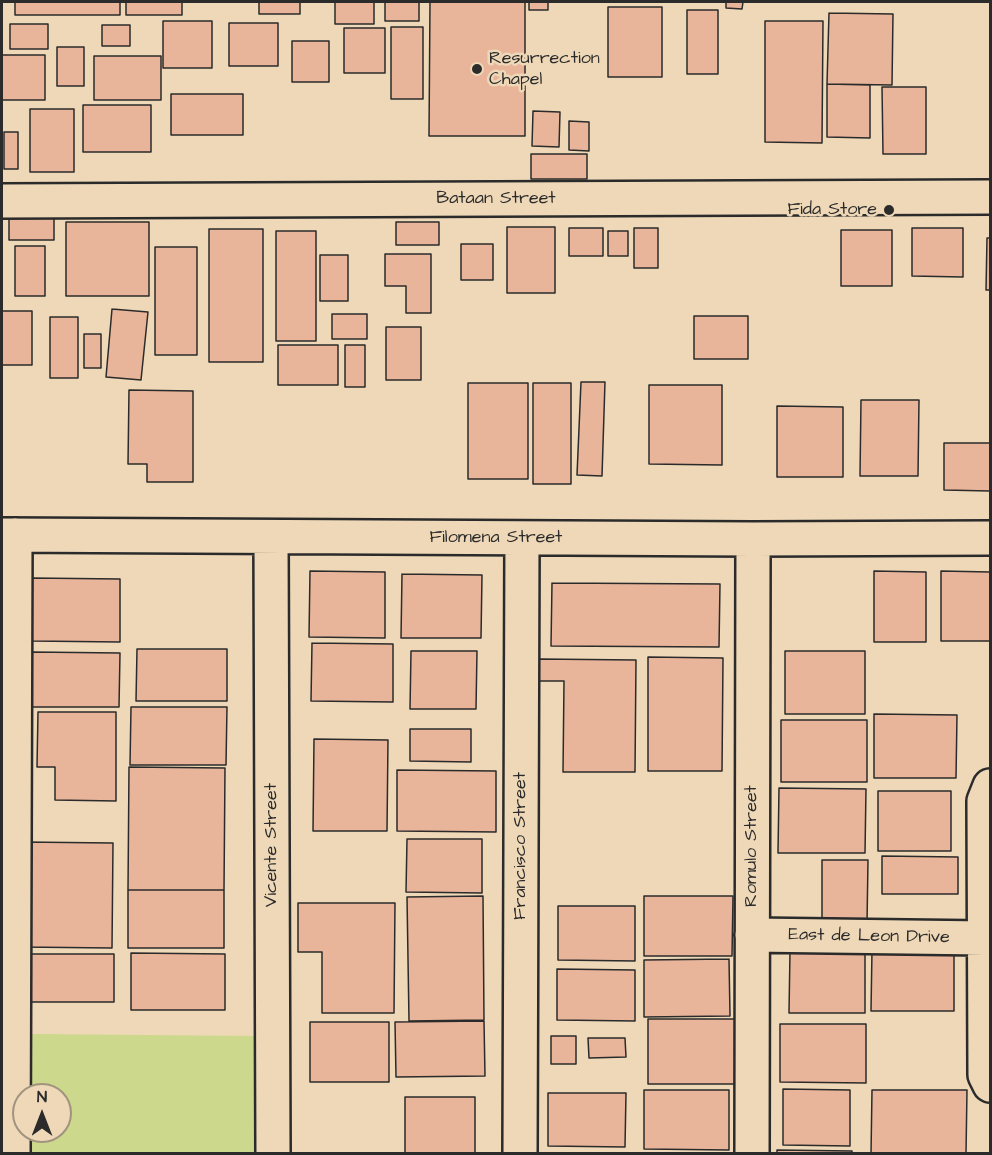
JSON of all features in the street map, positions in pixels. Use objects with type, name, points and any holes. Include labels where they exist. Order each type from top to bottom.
[{"type":"street","name":"Bataan Street","points":[[2,201],[990,198]]},
{"type":"street","name":"Filomena Street","points":[[8,535],[753,540],[990,538]]},
{"type":"street","points":[[8,535],[13,1154]]},
{"type":"street","name":"Vicente Street","points":[[271,537],[273,1154]]},
{"type":"street","name":"Francisco Street","points":[[520,1154],[522,538]]},
{"type":"street","name":"Romulo Street","points":[[752,1154],[753,540]]},
{"type":"street","points":[[990,786],[984,801],[985,1075],[990,1085]]},
{"type":"street","name":"East de Leon Drive","points":[[752,935],[985,938]]},
{"type":"green space","points":[[32,1034],[254,1036],[254,1153],[31,1153],[31,1143],[72,1143],[72,1083],[31,1083]]},
{"type":"building","points":[[15,2],[120,2],[120,15],[15,15]]},
{"type":"building","points":[[126,2],[182,2],[182,15],[126,15]]},
{"type":"building","points":[[259,2],[300,2],[300,14],[259,14]]},
{"type":"building","points":[[335,2],[374,2],[374,24],[335,24]]},
{"type":"building","points":[[385,2],[419,2],[419,21],[385,21]]},
{"type":"building","name":"Resurrection Chapel","points":[[430,2],[525,2],[525,136],[429,136]]},
{"type":"building","points":[[529,2],[548,2],[548,10],[529,10]]},
{"type":"building","points":[[726,2],[743,2],[742,9],[726,8]]},
{"type":"building","points":[[608,7],[662,7],[662,77],[608,77]]},
{"type":"building","points":[[687,10],[718,10],[718,74],[687,74]]},
{"type":"building","points":[[829,13],[893,14],[892,85],[827,84]]},
{"type":"building","points":[[163,21],[212,21],[212,68],[163,68]]},
{"type":"building","points":[[765,21],[823,21],[822,143],[765,142]]},
{"type":"building","points":[[229,23],[278,23],[278,66],[229,66]]},
{"type":"building","points":[[10,24],[48,24],[48,49],[10,49]]},
{"type":"building","points":[[102,25],[130,25],[130,46],[102,46]]},
{"type":"building","points":[[391,27],[423,27],[423,99],[391,99]]},
{"type":"building","points":[[344,28],[385,28],[385,73],[344,73]]},
{"type":"building","points":[[292,41],[329,41],[329,82],[292,82]]},
{"type":"building","points":[[57,47],[84,47],[84,86],[57,86]]},
{"type":"building","points":[[2,55],[45,55],[45,100],[2,100]]},
{"type":"building","points":[[94,56],[161,56],[161,100],[94,100]]},
{"type":"building","points":[[827,84],[870,85],[870,138],[827,137]]},
{"type":"building","points":[[882,87],[926,87],[926,154],[883,154]]},
{"type":"building","points":[[171,94],[243,94],[243,135],[171,135]]},
{"type":"building","points":[[83,105],[151,105],[151,152],[83,152]]},
{"type":"building","points":[[30,109],[74,109],[74,172],[30,172]]},
{"type":"building","points":[[533,111],[560,112],[559,147],[532,146]]},
{"type":"building","points":[[569,121],[589,122],[589,151],[569,150]]},
{"type":"building","points":[[4,132],[18,132],[18,169],[4,169]]},
{"type":"building","points":[[531,154],[587,154],[587,179],[531,179]]},
{"type":"building","points":[[9,216],[54,216],[54,240],[9,240]]},
{"type":"building","points":[[66,222],[149,222],[149,296],[66,296]]},
{"type":"building","points":[[396,222],[439,222],[439,245],[396,245]]},
{"type":"building","points":[[507,227],[555,227],[555,293],[507,293]]},
{"type":"building","points":[[569,228],[603,228],[603,256],[569,256]]},
{"type":"building","points":[[634,228],[658,228],[658,268],[634,268]]},
{"type":"building","points":[[912,228],[963,228],[963,277],[912,276]]},
{"type":"building","points":[[209,229],[263,229],[263,362],[209,362]]},
{"type":"building","points":[[841,230],[892,230],[892,286],[841,286]]},
{"type":"building","points":[[276,231],[316,231],[316,341],[276,341]]},
{"type":"building","points":[[608,231],[628,231],[628,256],[608,256]]},
{"type":"building","points":[[987,238],[990,238],[990,290],[986,290]]},
{"type":"building","points":[[461,244],[493,244],[493,280],[461,280]]},
{"type":"building","points":[[15,246],[45,246],[45,296],[15,296]]},
{"type":"building","points":[[155,247],[197,247],[197,355],[155,355]]},
{"type":"building","points":[[385,254],[431,254],[431,313],[406,313],[406,286],[385,286]]},
{"type":"building","points":[[320,255],[348,255],[348,301],[320,301]]},
{"type":"building","points":[[112,309],[148,312],[141,380],[106,377]]},
{"type":"building","points":[[2,311],[32,311],[32,365],[2,365]]},
{"type":"building","points":[[332,314],[367,314],[367,339],[332,339]]},
{"type":"building","points":[[694,316],[748,316],[748,359],[694,359]]},
{"type":"building","points":[[50,317],[78,317],[78,378],[50,378]]},
{"type":"building","points":[[386,327],[421,327],[421,380],[386,380]]},
{"type":"building","points":[[84,334],[101,334],[101,368],[84,368]]},
{"type":"building","points":[[278,345],[338,345],[338,385],[278,385]]},
{"type":"building","points":[[345,345],[365,345],[365,387],[345,387]]},
{"type":"building","points":[[581,382],[605,382],[602,476],[577,475]]},
{"type":"building","points":[[468,383],[528,383],[528,479],[468,479]]},
{"type":"building","points":[[533,383],[571,383],[571,484],[533,484]]},
{"type":"building","points":[[649,385],[722,385],[722,465],[649,464]]},
{"type":"building","points":[[129,390],[193,391],[193,482],[147,482],[147,464],[128,464]]},
{"type":"building","points":[[861,400],[919,400],[918,476],[860,476]]},
{"type":"building","points":[[777,406],[843,407],[843,477],[777,477]]},
{"type":"building","points":[[944,443],[990,443],[990,491],[944,490]]},
{"type":"building","points":[[310,571],[385,572],[385,638],[309,637]]},
{"type":"building","points":[[874,571],[926,572],[926,642],[874,642]]},
{"type":"building","points":[[941,571],[990,572],[990,641],[941,641]]},
{"type":"building","points":[[402,574],[482,575],[481,638],[401,638]]},
{"type":"building","points":[[32,578],[120,579],[120,642],[32,641]]},
{"type":"building","points":[[552,583],[720,584],[719,647],[551,646]]},
{"type":"building","points":[[312,643],[393,644],[393,702],[311,701]]},
{"type":"building","points":[[137,649],[227,649],[227,701],[136,701]]},
{"type":"building","points":[[411,651],[477,651],[476,709],[410,709]]},
{"type":"building","points":[[785,651],[865,651],[865,714],[785,714]]},
{"type":"building","points":[[32,652],[120,653],[119,707],[32,707]]},
{"type":"building","points":[[648,657],[723,658],[722,771],[648,771]]},
{"type":"building","points":[[539,659],[636,660],[635,772],[563,772],[564,681],[539,681]]},
{"type":"building","points":[[131,707],[227,707],[226,765],[130,765]]},
{"type":"building","points":[[38,712],[116,712],[116,801],[55,800],[55,767],[37,767]]},
{"type":"building","points":[[874,714],[957,715],[956,778],[874,778]]},
{"type":"building","points":[[781,720],[867,720],[867,782],[781,782]]},
{"type":"building","points":[[410,729],[471,729],[471,762],[410,761]]},
{"type":"building","points":[[314,739],[388,740],[387,831],[313,831]]},
{"type":"building","points":[[129,767],[225,768],[224,890],[128,890]]},
{"type":"building","points":[[397,770],[496,771],[496,832],[397,831]]},
{"type":"building","points":[[779,788],[866,789],[865,853],[778,853]]},
{"type":"building","points":[[878,791],[951,791],[951,851],[878,851]]},
{"type":"building","points":[[407,839],[482,839],[482,893],[406,892]]},
{"type":"building","points":[[22,842],[113,843],[112,948],[21,947]]},
{"type":"building","points":[[882,856],[958,857],[958,894],[882,894]]},
{"type":"building","points":[[822,860],[868,860],[867,924],[822,924]]},
{"type":"building","points":[[128,890],[224,890],[224,948],[128,948]]},
{"type":"building","points":[[483,896],[484,1020],[409,1021],[407,897]]},
{"type":"building","points":[[644,896],[733,896],[732,956],[644,956]]},
{"type":"building","points":[[298,903],[395,903],[394,1013],[322,1013],[322,952],[298,952]]},
{"type":"building","points":[[558,906],[635,906],[635,961],[558,960]]},
{"type":"building","points":[[872,950],[954,950],[954,1011],[871,1011]]},
{"type":"building","points":[[790,951],[865,951],[865,1013],[789,1013]]},
{"type":"building","points":[[131,953],[225,954],[225,1010],[131,1010]]},
{"type":"building","points":[[21,954],[114,954],[114,1002],[21,1002]]},
{"type":"building","points":[[729,959],[730,1016],[644,1017],[644,960]]},
{"type":"building","points":[[557,969],[635,970],[635,1021],[557,1020]]},
{"type":"building","points":[[648,1019],[739,1019],[739,1084],[648,1084]]},
{"type":"building","points":[[484,1021],[485,1076],[396,1077],[395,1022]]},
{"type":"building","points":[[310,1022],[389,1022],[389,1082],[310,1082]]},
{"type":"building","points":[[780,1024],[866,1024],[866,1083],[780,1082]]},
{"type":"building","points":[[551,1036],[576,1036],[576,1064],[551,1064]]},
{"type":"building","points":[[588,1038],[625,1038],[626,1057],[589,1058]]},
{"type":"building","points":[[783,1089],[850,1090],[850,1146],[783,1145]]},
{"type":"building","points":[[644,1090],[729,1090],[729,1150],[644,1149]]},
{"type":"building","points":[[872,1090],[967,1090],[966,1154],[871,1154]]},
{"type":"building","points":[[548,1093],[626,1093],[625,1147],[548,1146]]},
{"type":"building","points":[[405,1097],[475,1097],[475,1154],[405,1154]]},
{"type":"building","points":[[777,1150],[852,1151],[852,1154],[777,1154]]},
{"type":"place","name":"Resurrection Chapel","points":[[477,69]]},
{"type":"place","name":"Fida Store","points":[[889,210]]}]
